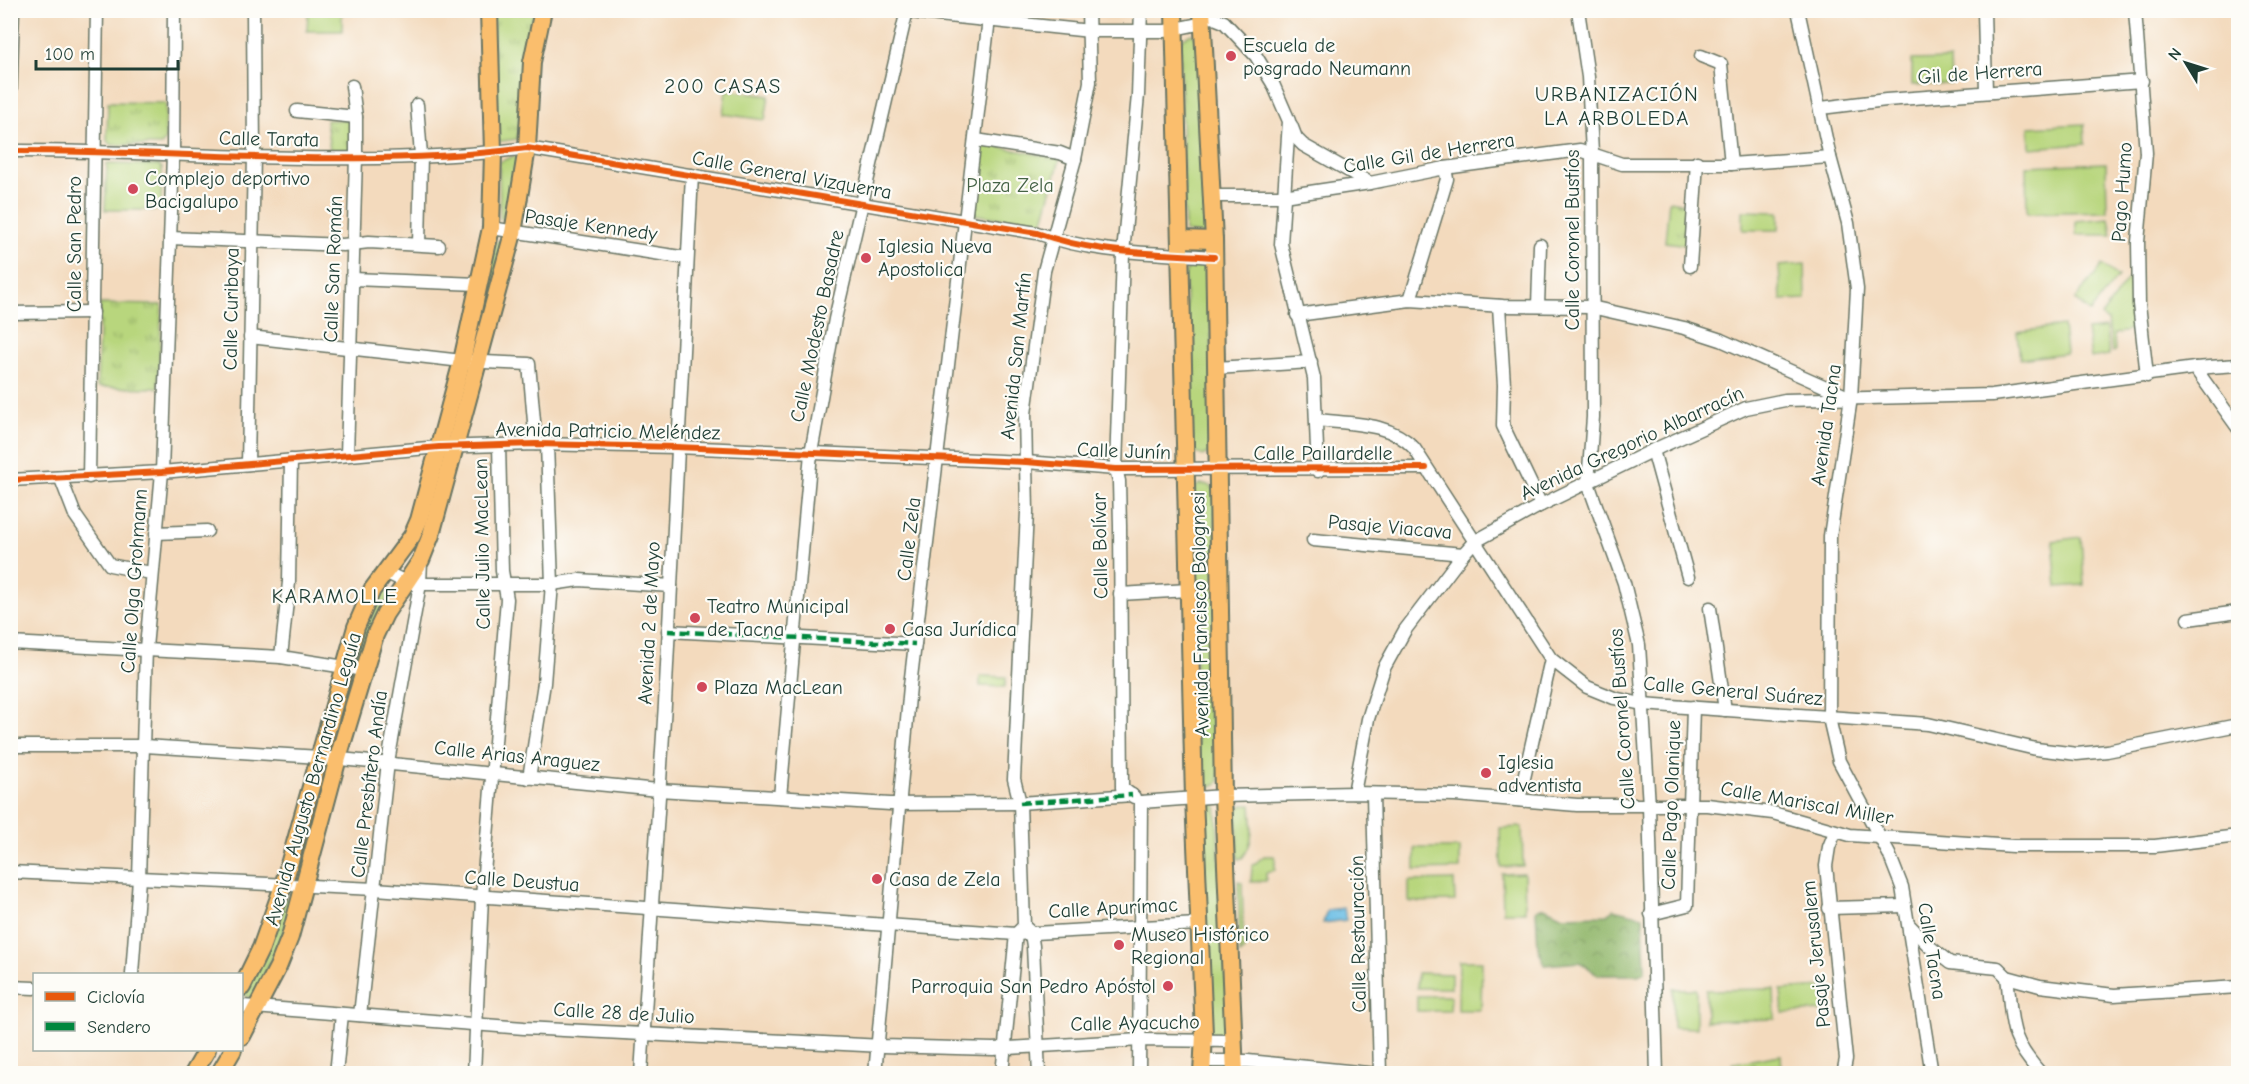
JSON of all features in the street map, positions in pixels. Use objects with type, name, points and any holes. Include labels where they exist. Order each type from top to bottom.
[{"type":"main road","name":"Avenida Augusto Bernardino Leguía","points":[[243,1032],[250,1006],[290,937],[338,758],[375,635],[413,583],[431,535],[462,361],[491,228],[493,152],[489,10]]},
{"type":"main road","name":"Avenida Augusto Bernardino Leguía","points":[[243,985],[261,948],[283,886],[362,611],[385,572],[412,536],[480,362],[513,233],[527,148],[532,62],[543,10]]},
{"type":"main road","name":"Avenida Francisco Bolognesi","points":[[1174,10],[1203,1067]]},
{"type":"main road","name":"Avenida Francisco Bolognesi","points":[[1202,15],[1214,248],[1220,469],[1224,796],[1235,1067]]},
{"type":"main road","points":[[1181,247],[1214,248]]},
{"type":"main road","points":[[193,1074],[206,1051]]},
{"type":"main road","points":[[219,1074],[232,1051]]},
{"type":"street","points":[[10,111],[13,10]]},
{"type":"street","name":"Calle San Pedro","points":[[89,477],[97,10]]},
{"type":"street","name":"Calle Olga Grohmann","points":[[132,973],[145,746],[146,648],[162,472],[173,154],[174,10]]},
{"type":"street","name":"Calle Curibaya","points":[[248,464],[254,155],[253,10]]},
{"type":"street","points":[[891,10],[989,16],[1090,31],[1175,30],[1202,15],[1224,22],[1256,56],[1273,84],[1296,138],[1303,145],[1370,183]]},
{"type":"street","name":"Avenida San Martín","points":[[1039,1074],[1023,931],[1020,803],[1014,779],[1026,551],[1025,414],[1041,291],[1051,238],[1075,159],[1090,82],[1088,10]]},
{"type":"street","name":"Calle Bolívar","points":[[1139,1074],[1141,926],[1136,799],[1122,788],[1119,481],[1116,470],[1123,253],[1138,95],[1141,10]]},
{"type":"street","name":"Calle Coronel Bustíos","points":[[1578,10],[1588,77],[1592,153],[1593,417],[1588,483],[1624,583],[1635,624],[1641,664],[1649,806],[1658,1074]]},
{"type":"street","name":"Avenida Tacna","points":[[1798,10],[1830,157],[1848,223],[1857,289],[1851,398],[1830,536],[1829,718],[1839,761],[1879,839]]},
{"type":"street","points":[[1984,10],[1986,92]]},
{"type":"street","name":"Pago Humo","points":[[2135,10],[2146,153],[2138,242],[2139,304],[2147,376]]},
{"type":"street","name":"Calle Modesto Basadre","points":[[780,797],[792,638],[811,453],[835,319],[864,204],[907,11]]},
{"type":"street","name":"Calle Zela","points":[[875,1074],[887,923],[915,644],[989,16]]},
{"type":"street","points":[[1701,56],[1721,64],[1731,164]]},
{"type":"street","name":"Gil de Herrera","points":[[1821,108],[1886,100],[2142,81]]},
{"type":"street","name":"Calle San Román","points":[[347,455],[356,157],[356,117],[352,86]]},
{"type":"street","points":[[417,105],[421,155],[419,244]]},
{"type":"street","points":[[297,111],[356,117]]},
{"type":"street","points":[[1289,121],[1281,244],[1297,315],[1311,362],[1317,420],[1318,471]]},
{"type":"street","points":[[976,140],[1060,153],[1075,159]]},
{"type":"street","name":"Calle Tarata","points":[[10,151],[356,157],[493,152],[527,148]]},
{"type":"street","name":"Calle General Vizquerra","points":[[527,148],[1037,233],[1067,244],[1123,253],[1181,247]]},
{"type":"street","name":"Calle Gil de Herrera","points":[[1212,196],[1283,196],[1370,183],[1445,168],[1580,150],[1622,164],[1697,162],[1731,164],[1830,157]]},
{"type":"street","points":[[1690,266],[1697,162]]},
{"type":"street","points":[[1410,300],[1447,179],[1445,168]]},
{"type":"street","name":"Avenida 2 de Mayo","points":[[641,1074],[671,586],[676,447],[692,175]]},
{"type":"street","name":"Pasaje Kennedy","points":[[491,228],[687,258]]},
{"type":"street","points":[[170,238],[439,246]]},
{"type":"street","points":[[1538,306],[1540,245]]},
{"type":"street","points":[[353,279],[478,284]]},
{"type":"street","points":[[1297,315],[1410,300],[1499,306],[1591,307],[1684,328],[1721,340],[1851,398]]},
{"type":"street","points":[[1499,306],[1504,385],[1503,426],[1541,505]]},
{"type":"street","points":[[10,313],[93,312]]},
{"type":"street","points":[[250,337],[462,361],[529,364],[541,444],[552,584],[544,683],[529,778]]},
{"type":"street","points":[[1216,368],[1311,362]]},
{"type":"street","name":"Avenida Gregorio Albarracín","points":[[1354,793],[1368,719],[1384,668],[1406,630],[1463,554],[1474,542],[1541,505],[1653,450],[1733,413],[1759,405],[1798,398],[1992,395],[2195,368],[2238,365]]},
{"type":"street","points":[[2195,368],[2238,429]]},
{"type":"street","name":"Calle General Suárez","points":[[1317,420],[1392,430],[1404,437],[1414,448],[1551,659],[1587,687],[1614,698],[1642,704],[1928,724],[2036,749],[2077,754],[2108,751],[2181,734],[2238,725]]},
{"type":"street","name":"Avenida Patricio Meléndez","points":[[10,480],[162,472],[447,446],[541,444],[676,447],[1026,462]]},
{"type":"street","name":"Calle Julio MacLean","points":[[474,1074],[483,897],[507,599],[504,583],[500,445]]},
{"type":"street","points":[[1653,450],[1688,577]]},
{"type":"street","points":[[281,657],[289,582],[291,460]]},
{"type":"street","name":"Calle Junín","points":[[1026,462],[1116,470],[1220,469]]},
{"type":"street","name":"Calle Paillardelle","points":[[1220,469],[1318,471],[1426,468]]},
{"type":"street","points":[[61,479],[75,515],[110,565],[152,573]]},
{"type":"street","points":[[156,532],[207,531]]},
{"type":"street","name":"Pasaje Viacava","points":[[1313,540],[1463,554]]},
{"type":"street","points":[[385,572],[413,583],[552,584],[579,580],[671,586]]},
{"type":"street","name":"Calle Presbítero Andía","points":[[360,1015],[388,762],[413,583]]},
{"type":"street","points":[[1120,594],[1189,590]]},
{"type":"street","points":[[1710,608],[1725,710]]},
{"type":"street","points":[[2188,619],[2238,612]]},
{"type":"street","points":[[668,631],[915,644]]},
{"type":"street","points":[[10,643],[146,648],[281,657],[364,670]]},
{"type":"street","points":[[1519,800],[1551,659]]},
{"type":"street","name":"Calle Pago Olanique","points":[[1651,914],[1687,905],[1692,805],[1693,707]]},
{"type":"street","name":"Calle Arias Araguez","points":[[10,746],[145,746],[338,758],[658,790],[899,803],[1020,803],[1136,799]]},
{"type":"street","name":"Calle Mariscal Miller","points":[[1136,799],[1354,793],[1455,795],[1577,805],[1692,805],[1773,813],[1835,832],[1879,839],[2013,846],[2155,846],[2238,836]]},
{"type":"street","name":"Calle Restauración","points":[[1373,794],[1379,1074]]},
{"type":"street","name":"Pasaje Jerusalem","points":[[1835,832],[1829,847],[1826,866],[1846,1059],[1843,1074]]},
{"type":"street","name":"Calle Tacna","points":[[1879,839],[1895,867],[1905,906],[1932,1074]]},
{"type":"street","name":"Calle Deustua","points":[[10,872],[375,889],[651,910],[1023,931]]},
{"type":"street","points":[[1829,908],[1905,906]]},
{"type":"street","name":"Calle Apurímac","points":[[1023,931],[1198,924]]},
{"type":"street","points":[[1908,924],[1930,947],[1950,963],[1998,968],[2007,977],[2062,990],[2114,995],[2238,987]]},
{"type":"street","name":"Avenida San Martín","points":[[1002,1074],[1023,931]]},
{"type":"street","points":[[2007,977],[2017,1044],[2041,1074]]},
{"type":"street","points":[[10,987],[33,988]]},
{"type":"street","name":"Calle 28 de Julio","points":[[250,1006],[476,1024],[643,1034],[878,1045],[1005,1048]]},
{"type":"street","points":[[336,1074],[342,1014]]},
{"type":"street","name":"Calle Ayacucho","points":[[1005,1048],[1140,1040],[1233,1041]]},
{"type":"street","points":[[1203,1067],[1379,1074]]},
{"type":"green space","points":[[308,11],[342,12],[342,31],[307,31]]},
{"type":"green space","points":[[493,11],[534,11],[526,53],[517,139],[496,142]]},
{"type":"green space","points":[[1192,34],[1200,41],[1207,235],[1185,232],[1180,44],[1183,38]]},
{"type":"green space","points":[[1950,59],[1951,84],[1912,85],[1912,60]]},
{"type":"green space","points":[[726,90],[769,96],[765,120],[723,114]]},
{"type":"green space","points":[[108,102],[166,103],[165,141],[161,145],[112,145],[107,141]]},
{"type":"green space","points":[[326,120],[353,120],[353,150],[330,150]]},
{"type":"green space","points":[[2084,124],[2085,144],[2030,148],[2029,127]]},
{"type":"green space","name":"Plaza Zela","points":[[980,143],[1060,159],[1042,224],[972,214]]},
{"type":"green space","points":[[514,156],[520,159],[508,217],[500,219],[499,162]]},
{"type":"green space","points":[[2106,163],[2107,211],[2027,213],[2026,166]]},
{"type":"green space","name":"Complejo deportivo Bacigalupo","points":[[107,164],[159,165],[162,168],[161,210],[105,210]]},
{"type":"green space","points":[[1669,201],[1691,205],[1688,245],[1665,242]]},
{"type":"green space","points":[[1743,211],[1779,212],[1779,230],[1743,230]]},
{"type":"green space","points":[[2109,218],[2112,235],[2076,235],[2076,221]]},
{"type":"green space","points":[[496,241],[504,241],[479,345],[473,344]]},
{"type":"green space","points":[[1199,263],[1206,265],[1210,274],[1214,450],[1203,456],[1192,450],[1185,274],[1190,265]]},
{"type":"green space","points":[[1805,264],[1806,299],[1781,300],[1779,266]]},
{"type":"green space","points":[[2102,265],[2118,277],[2090,312],[2075,300]]},
{"type":"green space","points":[[2132,278],[2136,329],[2114,334],[2115,351],[2112,352],[2108,321],[2101,316],[2128,279]]},
{"type":"green space","points":[[100,304],[162,305],[158,388],[97,387]]},
{"type":"green space","points":[[2063,326],[2066,353],[2020,359],[2017,332]]},
{"type":"green space","points":[[2106,328],[2109,355],[2091,358],[2087,330]]},
{"type":"green space","points":[[1200,484],[1208,485],[1215,491],[1219,782],[1209,787],[1198,783],[1193,489]]},
{"type":"green space","points":[[2081,537],[2084,585],[2057,587],[2053,541]]},
{"type":"green space","points":[[383,587],[390,593],[362,655],[355,653],[368,615]]},
{"type":"green space","points":[[980,676],[1006,677],[1005,687],[980,686]]},
{"type":"green space","points":[[323,768],[330,770],[301,872],[291,871]]},
{"type":"green space","points":[[1206,801],[1216,802],[1229,1029],[1221,1035],[1210,1035],[1199,804]]},
{"type":"green space","points":[[1242,805],[1251,805],[1252,833],[1246,852],[1242,858],[1238,859],[1237,812]]},
{"type":"green space","points":[[1522,827],[1523,866],[1501,867],[1500,828]]},
{"type":"green space","points":[[1415,848],[1460,848],[1460,869],[1415,870]]},
{"type":"green space","points":[[1264,856],[1275,856],[1275,870],[1266,873],[1266,881],[1251,882],[1252,866]]},
{"type":"green space","points":[[1524,873],[1525,912],[1503,912],[1502,874]]},
{"type":"green space","points":[[1454,880],[1455,901],[1409,902],[1409,881]]},
{"type":"green space","points":[[1238,881],[1242,883],[1244,950],[1240,954]]},
{"type":"green space","points":[[286,898],[294,900],[281,939],[252,999],[243,994]]},
{"type":"green space","points":[[1544,907],[1563,916],[1607,915],[1613,909],[1643,916],[1645,972],[1638,975],[1598,975],[1580,962],[1545,965],[1538,948],[1536,910]]},
{"type":"green space","points":[[1459,961],[1482,961],[1481,1010],[1458,1010]]},
{"type":"green space","points":[[1417,973],[1451,974],[1451,988],[1417,988]]},
{"type":"green space","points":[[1823,987],[1824,1011],[1783,1013],[1781,990]]},
{"type":"green space","points":[[1673,989],[1696,989],[1696,1028],[1673,1027]]},
{"type":"green space","points":[[1774,989],[1775,1019],[1706,1021],[1706,990]]},
{"type":"green space","points":[[1417,996],[1451,996],[1450,1011],[1417,1011]]},
{"type":"green space","points":[[1781,1055],[1782,1073],[1772,1073],[1772,1068],[1755,1069],[1754,1065],[1745,1068],[1745,1073],[1735,1073],[1733,1063]]},
{"type":"water","points":[[1344,908],[1346,920],[1323,923],[1327,910]]},
{"type":"marked path","points":[[668,631],[915,644]]},
{"type":"marked path","points":[[1020,803],[1132,795]]},
{"type":"cycle path","points":[[10,151],[399,158],[527,148],[1037,233],[1103,249],[1214,257]]},
{"type":"cycle path","points":[[10,480],[162,472],[439,447],[536,444],[676,447],[1026,462],[1116,469],[1426,468]]},
{"type":"place","name":"Escuela de posgrado Neumann","points":[[1231,56]]},
{"type":"place","name":"Complejo deportivo Bacigalupo","points":[[133,189]]},
{"type":"place","name":"Iglesia Nueva Apostolica","points":[[866,258]]},
{"type":"place","name":"Teatro Municipal de Tacna","points":[[695,618]]},
{"type":"place","name":"Casa Jurídica","points":[[890,629]]},
{"type":"place","name":"Plaza MacLean","points":[[702,687]]},
{"type":"place","name":"Iglesia adventista","points":[[1486,773]]},
{"type":"place","name":"Casa de Zela","points":[[877,879]]},
{"type":"place","name":"Museo Histórico Regional","points":[[1119,945]]},
{"type":"place","name":"Parroquia San Pedro Apóstol","points":[[1168,986]]},
{"type":"district","name":"200 CASAS","points":[[723,86]]},
{"type":"district","name":"URBANIZACIÓN LA ARBOLEDA","points":[[1617,106]]},
{"type":"district","name":"KARAMOLLE","points":[[335,596]]}]
